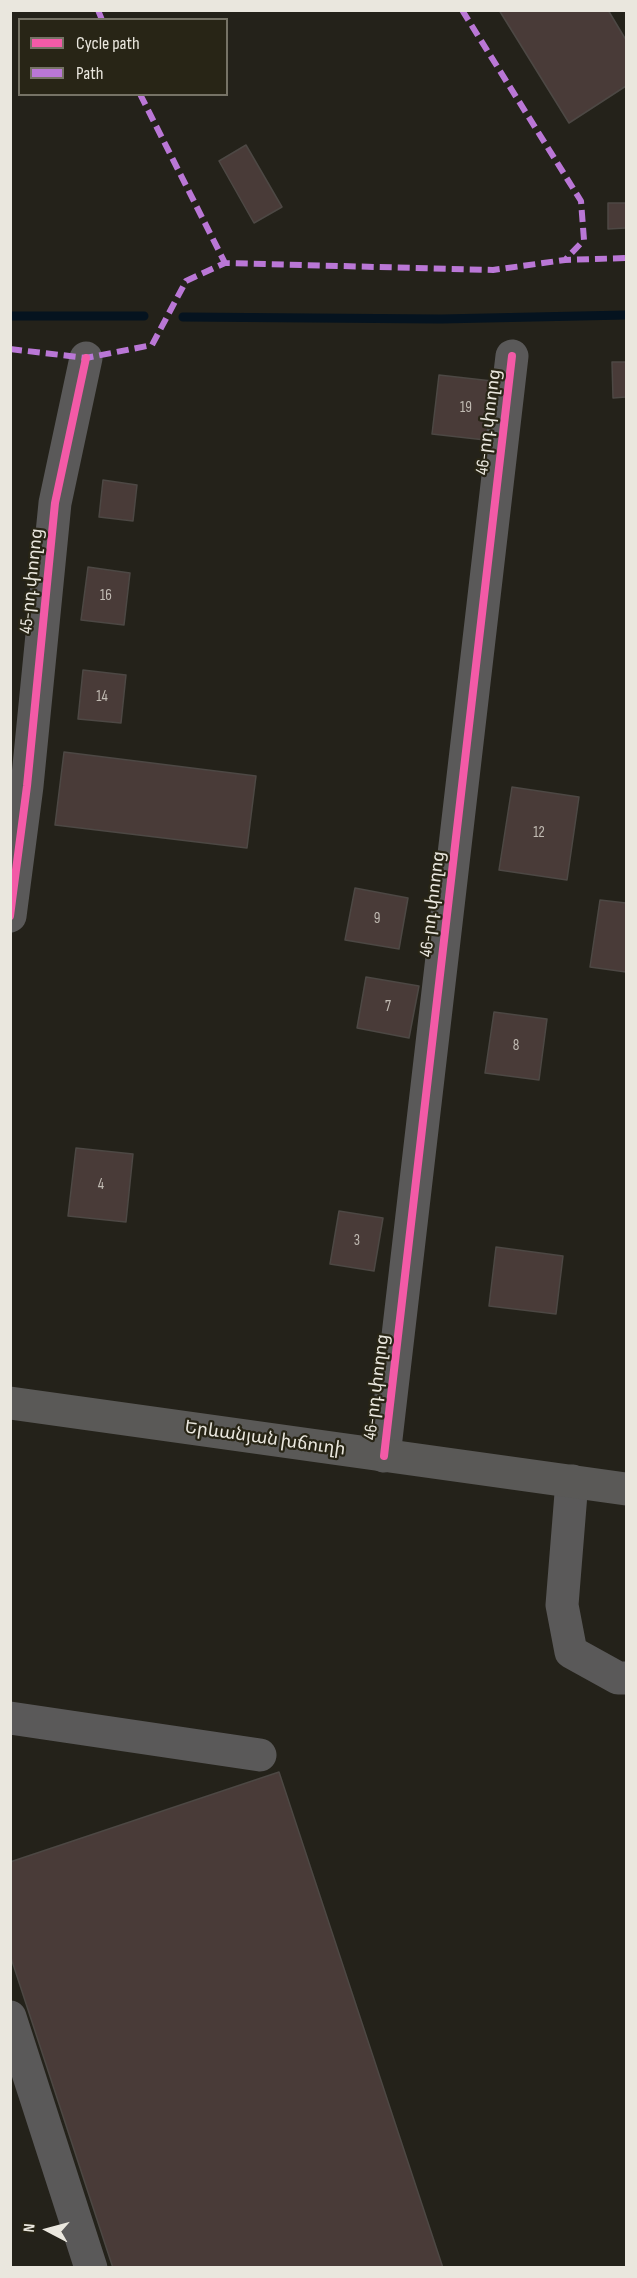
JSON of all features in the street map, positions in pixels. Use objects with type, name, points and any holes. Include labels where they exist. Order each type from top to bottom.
[{"type":"main road","name":"Երևանյան խճուղի","points":[[10,1403],[627,1489]]},
{"type":"street","name":"46-րդ փողոց","points":[[384,1456],[512,356]]},
{"type":"street","name":"45-րդ փողոց","points":[[10,916],[27,786],[55,503],[86,358]]},
{"type":"street","points":[[572,1481],[562,1605],[571,1652],[618,1678],[627,1678]]},
{"type":"street","points":[[10,1718],[260,1755]]},
{"type":"street","points":[[10,2017],[91,2268]]},
{"type":"building","points":[[499,10],[608,10],[626,40],[626,86],[569,123]]},
{"type":"building","points":[[246,145],[282,207],[254,223],[219,161]]},
{"type":"building","points":[[608,203],[626,203],[626,228],[608,229]]},
{"type":"building","points":[[612,362],[626,362],[626,397],[613,398]]},
{"type":"building","points":[[439,375],[501,382],[494,441],[432,434]]},
{"type":"building","points":[[103,480],[137,485],[133,521],[99,517]]},
{"type":"building","points":[[88,567],[130,573],[124,625],[81,620]]},
{"type":"building","points":[[83,670],[126,675],[121,723],[78,719]]},
{"type":"building","points":[[64,752],[256,776],[247,848],[55,825]]},
{"type":"building","points":[[512,787],[579,797],[567,880],[499,870]]},
{"type":"building","points":[[355,888],[408,898],[399,949],[345,940]]},
{"type":"building","points":[[600,900],[626,903],[626,972],[590,967]]},
{"type":"building","points":[[366,977],[419,986],[409,1038],[357,1028]]},
{"type":"building","points":[[494,1012],[547,1019],[539,1080],[485,1073]]},
{"type":"building","points":[[76,1148],[133,1154],[126,1222],[68,1216]]},
{"type":"building","points":[[339,1211],[383,1218],[374,1271],[330,1264]]},
{"type":"building","points":[[496,1247],[563,1256],[556,1314],[489,1306]]},
{"type":"building","points":[[279,1772],[443,2268],[113,2268],[10,1955],[10,1862]]},
{"type":"waterway","points":[[183,317],[441,319],[626,315]]},
{"type":"waterway","points":[[10,316],[144,316]]},
{"type":"marked path","points":[[98,10],[101,18]]},
{"type":"marked path","points":[[462,10],[581,201],[584,240],[565,260]]},
{"type":"marked path","points":[[141,96],[225,263]]},
{"type":"marked path","points":[[10,349],[86,358],[152,345],[186,281],[225,263],[493,270],[565,260],[626,258]]},
{"type":"cycle path","points":[[384,1456],[512,356]]},
{"type":"cycle path","points":[[10,916],[27,786],[55,503],[86,358]]}]
